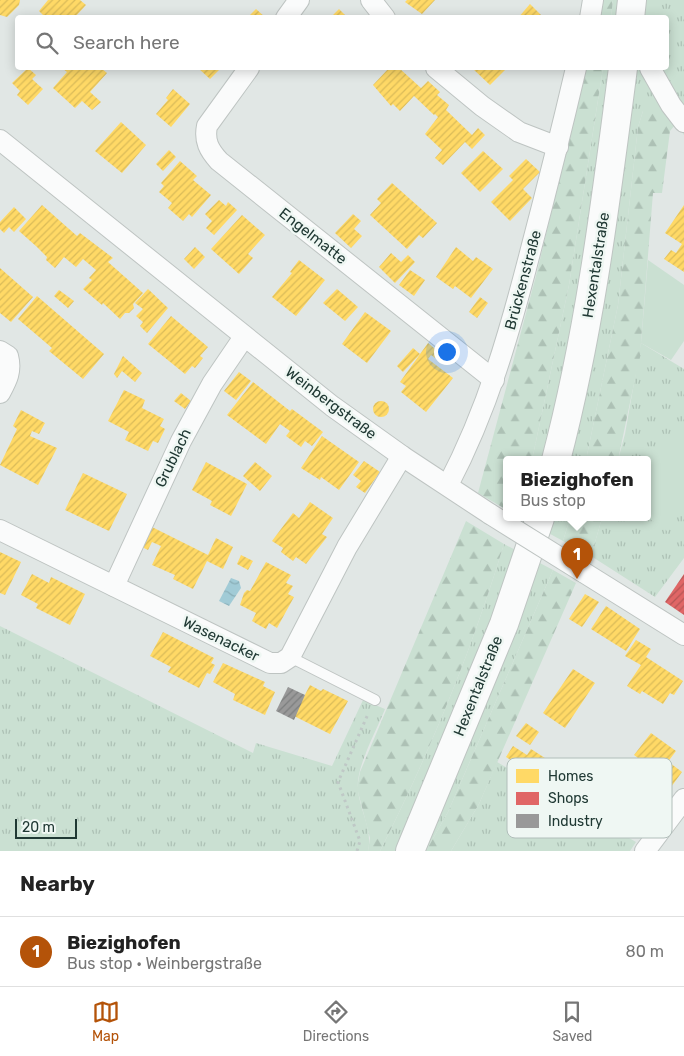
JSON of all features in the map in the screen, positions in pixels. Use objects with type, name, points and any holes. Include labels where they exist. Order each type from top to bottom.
[{"type":"main road","points":[[630,15],[632,0]]},
{"type":"main road","name":"Hexentalstraße","points":[[557,456],[588,315],[600,243],[623,70]]},
{"type":"main road","name":"Hexentalstraße","points":[[410,851],[504,624],[539,521]]},
{"type":"street","points":[[288,15],[299,0]]},
{"type":"street","points":[[372,0],[383,15]]},
{"type":"street","name":"Engelmatte","points":[[248,70],[207,126],[205,134],[210,151],[218,161],[494,380]]},
{"type":"street","points":[[438,70],[482,106],[519,132],[558,146]]},
{"type":"street","name":"Brückenstraße","points":[[448,485],[471,441],[494,380],[516,310],[576,70]]},
{"type":"street","points":[[651,70],[671,105],[684,122]]},
{"type":"street","name":"Weinbergstraße","points":[[0,140],[332,406],[402,456],[490,514],[684,635]]},
{"type":"street","name":"Grublach","points":[[114,586],[180,441],[212,384],[244,337]]},
{"type":"street","points":[[0,350],[8,356],[10,365],[9,376],[0,393]]},
{"type":"street","points":[[290,657],[347,547],[402,456]]},
{"type":"street","name":"Wasenacker","points":[[0,530],[270,663],[281,663],[290,657]]},
{"type":"street","points":[[672,815],[684,799]]},
{"type":"street","points":[[645,851],[655,838]]},
{"type":"lane","points":[[290,657],[375,700]]},
{"type":"path","points":[[357,851],[360,840],[338,782],[375,700]]},
{"type":"green space","points":[[602,0],[613,0],[611,15],[599,15]]},
{"type":"green space","points":[[613,0],[684,0],[684,135],[668,112],[643,111],[638,127],[618,305],[587,456],[533,456],[569,285],[603,70],[669,70],[669,15],[611,15]]},
{"type":"green space","points":[[586,70],[603,70],[569,285],[533,456],[503,456],[503,508],[478,493],[537,272]]},
{"type":"green space","points":[[654,109],[668,112],[676,124],[670,131],[662,193],[653,193],[640,355],[619,456],[587,456],[618,305],[638,127],[643,111]]},
{"type":"green space","points":[[648,260],[684,285],[684,341],[671,360],[641,343]]},
{"type":"green space","points":[[641,343],[684,369],[684,558],[655,597],[591,556],[601,521],[651,521],[651,456],[619,456],[625,434]]},
{"type":"green space","points":[[678,423],[684,427],[684,507],[667,531],[651,520],[651,460]]},
{"type":"green space","points":[[466,521],[504,544],[464,662],[433,738],[380,851],[368,851],[370,838],[357,788],[360,772]]},
{"type":"green space","points":[[526,521],[569,521],[563,541]]},
{"type":"green space","points":[[569,521],[601,521],[591,556],[563,541]]},
{"type":"green space","points":[[504,544],[553,570],[448,812],[426,851],[380,851],[416,776],[449,700],[492,584]]},
{"type":"green space","points":[[553,570],[576,583],[479,804],[451,851],[426,851],[448,812]]},
{"type":"green space","points":[[0,626],[253,753],[256,743],[332,766],[363,700],[385,709],[367,749],[358,781],[359,798],[368,828],[368,851],[0,851]]},
{"type":"green space","points":[[497,762],[507,768],[507,838],[629,838],[636,842],[630,851],[451,851],[479,804]]},
{"type":"water","points":[[231,578],[239,581],[241,588],[229,606],[219,601]]},
{"type":"building: Homes","points":[[0,0],[20,0],[19,5],[7,17],[0,15]]},
{"type":"building: Homes","points":[[48,0],[80,0],[86,5],[77,15],[43,15],[39,11]]},
{"type":"building: Homes","points":[[407,0],[435,0],[422,14],[405,2]]},
{"type":"building: Homes","points":[[530,4],[541,15],[521,15]]},
{"type":"building: Homes","points":[[256,9],[263,15],[250,15]]},
{"type":"building: Homes","points":[[339,9],[345,15],[333,15]]},
{"type":"building: Homes","points":[[26,70],[30,70],[36,75],[32,79],[43,89],[28,105],[17,95],[20,91],[12,83]]},
{"type":"building: Homes","points":[[64,70],[103,70],[107,73],[90,92],[101,102],[92,110],[82,101],[75,108],[53,88],[67,72]]},
{"type":"building: Homes","points":[[200,70],[219,70],[210,79]]},
{"type":"building: Homes","points":[[387,70],[401,70],[421,88],[428,81],[440,92],[437,95],[449,105],[446,110],[472,135],[478,128],[485,135],[472,149],[465,142],[443,165],[435,158],[442,150],[425,134],[438,117],[414,96],[400,111],[393,104],[391,106],[373,85]]},
{"type":"building: Homes","points":[[474,70],[505,70],[490,85]]},
{"type":"building: Homes","points":[[173,89],[190,104],[171,127],[156,114],[168,100],[166,98]]},
{"type":"building: Homes","points":[[121,122],[146,145],[122,173],[95,151]]},
{"type":"building: Homes","points":[[169,150],[176,157],[163,171],[156,164]]},
{"type":"building: Homes","points":[[483,151],[503,169],[480,192],[461,173]]},
{"type":"building: Homes","points":[[526,159],[540,172],[523,189],[532,198],[510,221],[491,202],[513,180],[509,176]]},
{"type":"building: Homes","points":[[180,161],[197,176],[193,180],[211,195],[192,217],[189,214],[183,221],[168,208],[172,203],[159,192],[164,186],[161,183]]},
{"type":"building: Homes","points":[[392,183],[437,223],[423,238],[419,235],[407,249],[370,215],[381,203],[377,199]]},
{"type":"building: Homes","points":[[219,200],[226,206],[228,202],[237,210],[214,235],[206,228],[212,221],[205,214]]},
{"type":"building: Homes","points":[[42,205],[77,236],[80,233],[113,258],[108,262],[143,293],[133,304],[134,308],[129,313],[125,313],[120,319],[103,303],[102,305],[83,289],[92,280],[89,278],[96,270],[83,259],[76,267],[64,257],[55,268],[46,260],[47,257],[19,231]]},
{"type":"building: Homes","points":[[684,205],[684,272],[664,259],[671,250],[676,253],[682,244],[665,233]]},
{"type":"building: Homes","points":[[14,207],[26,219],[14,232],[9,227],[4,233],[0,229],[0,222]]},
{"type":"building: Homes","points":[[353,214],[361,221],[354,229],[362,236],[351,248],[335,233]]},
{"type":"building: Homes","points":[[242,215],[265,235],[248,254],[253,258],[239,274],[211,249]]},
{"type":"building: Homes","points":[[195,247],[205,257],[194,269],[184,259]]},
{"type":"building: Homes","points":[[456,247],[473,261],[476,257],[493,269],[471,298],[455,286],[453,289],[436,277]]},
{"type":"building: Homes","points":[[391,253],[401,262],[408,255],[415,262],[395,283],[379,267]]},
{"type":"building: Homes","points":[[299,260],[325,280],[296,316],[272,297],[292,273],[290,272]]},
{"type":"building: Homes","points":[[0,268],[33,297],[11,322],[0,313]]},
{"type":"building: Homes","points":[[410,270],[425,280],[414,296],[399,285]]},
{"type":"building: Homes","points":[[148,289],[168,308],[147,333],[140,326],[143,322],[136,316],[143,309],[135,303]]},
{"type":"building: Homes","points":[[337,289],[358,307],[345,321],[323,303]]},
{"type":"building: Homes","points":[[59,290],[74,301],[68,308],[54,296]]},
{"type":"building: Homes","points":[[37,296],[104,354],[83,379],[49,351],[52,348],[18,319]]},
{"type":"building: Homes","points":[[480,297],[488,303],[477,318],[469,312]]},
{"type":"building: Homes","points":[[365,312],[391,331],[367,363],[342,344]]},
{"type":"building: Homes","points":[[171,316],[208,347],[200,356],[203,358],[195,368],[192,366],[185,374],[148,344]]},
{"type":"building: Homes","points":[[428,343],[440,353],[435,358],[431,355],[428,359],[453,378],[426,412],[401,392],[406,386],[400,382]]},
{"type":"building: Homes","points":[[413,348],[420,354],[403,372],[397,366]]},
{"type":"building: Homes","points":[[123,356],[142,373],[135,382],[122,371],[117,378],[114,374]]},
{"type":"building: Homes","points":[[239,372],[251,381],[236,400],[224,391]]},
{"type":"building: Homes","points":[[253,382],[290,411],[292,409],[323,432],[312,446],[305,441],[301,447],[286,436],[290,431],[280,424],[266,444],[227,415]]},
{"type":"building: Homes","points":[[124,390],[145,400],[142,408],[164,419],[160,426],[165,429],[158,443],[153,441],[148,451],[125,440],[129,432],[108,421]]},
{"type":"building: Homes","points":[[181,393],[191,401],[185,409],[174,401]]},
{"type":"building: Homes","points":[[381,401],[387,403],[389,409],[387,415],[381,417],[375,415],[373,409],[375,403]]},
{"type":"building: Homes","points":[[21,410],[45,423],[39,434],[32,431],[30,436],[57,448],[38,485],[0,465],[17,429],[13,426]]},
{"type":"building: Homes","points":[[322,436],[359,462],[339,490],[321,477],[320,480],[301,468]]},
{"type":"building: Homes","points":[[364,461],[380,472],[365,493],[356,487],[361,481],[353,475]]},
{"type":"building: Homes","points":[[206,462],[247,484],[231,516],[210,505],[212,501],[192,490]]},
{"type":"building: Homes","points":[[255,462],[272,476],[260,491],[243,476]]},
{"type":"building: Homes","points":[[83,473],[127,494],[109,531],[65,510]]},
{"type":"building: Homes","points":[[310,502],[333,518],[322,534],[327,537],[306,564],[296,557],[293,561],[281,552],[283,548],[272,541],[293,513],[299,518]]},
{"type":"building: Homes","points":[[152,527],[208,555],[216,538],[233,547],[223,569],[207,561],[193,589],[173,579],[175,575],[152,565],[161,546],[152,542],[148,550],[142,547]]},
{"type":"building: Homes","points":[[0,552],[21,562],[5,595],[0,593]]},
{"type":"building: Homes","points":[[241,555],[253,561],[248,570],[237,564]]},
{"type":"building: Homes","points":[[266,562],[291,575],[286,583],[293,586],[288,594],[294,597],[277,628],[269,623],[266,629],[252,621],[256,613],[240,605],[244,593],[247,590],[250,591]]},
{"type":"building: Homes","points":[[32,574],[49,583],[51,577],[85,594],[70,625],[36,608],[38,604],[21,595]]},
{"type":"building: Homes","points":[[585,594],[599,602],[582,627],[569,619]]},
{"type":"building: Homes","points":[[606,606],[640,629],[626,651],[591,629]]},
{"type":"building: Homes","points":[[163,632],[214,658],[211,663],[215,665],[210,674],[207,673],[199,688],[168,672],[171,667],[150,656]]},
{"type":"building: Homes","points":[[636,640],[651,649],[646,657],[683,681],[674,695],[670,693],[663,704],[642,691],[640,694],[627,686],[641,665],[625,656]]},
{"type":"building: Homes","points":[[223,663],[265,682],[263,686],[275,692],[265,715],[233,700],[235,694],[213,682]]},
{"type":"building: Homes","points":[[573,669],[595,683],[565,728],[543,713]]},
{"type":"building: Homes","points":[[310,685],[348,701],[330,734],[294,716]]},
{"type":"building: Homes","points":[[526,723],[539,732],[530,745],[516,736]]},
{"type":"building: Homes","points":[[651,733],[676,751],[671,758],[638,758],[634,755]]},
{"type":"building: Homes","points":[[513,746],[527,755],[531,749],[545,758],[508,758],[506,757]]},
{"type":"building: Homes","points":[[672,764],[682,772],[672,786]]},
{"type":"building: Shops","points":[[684,574],[684,615],[665,602]]},
{"type":"building: Industry","points":[[288,687],[305,695],[294,720],[276,711]]},
{"type":"place","name":"Biezighofen","points":[[577,579]]}]
